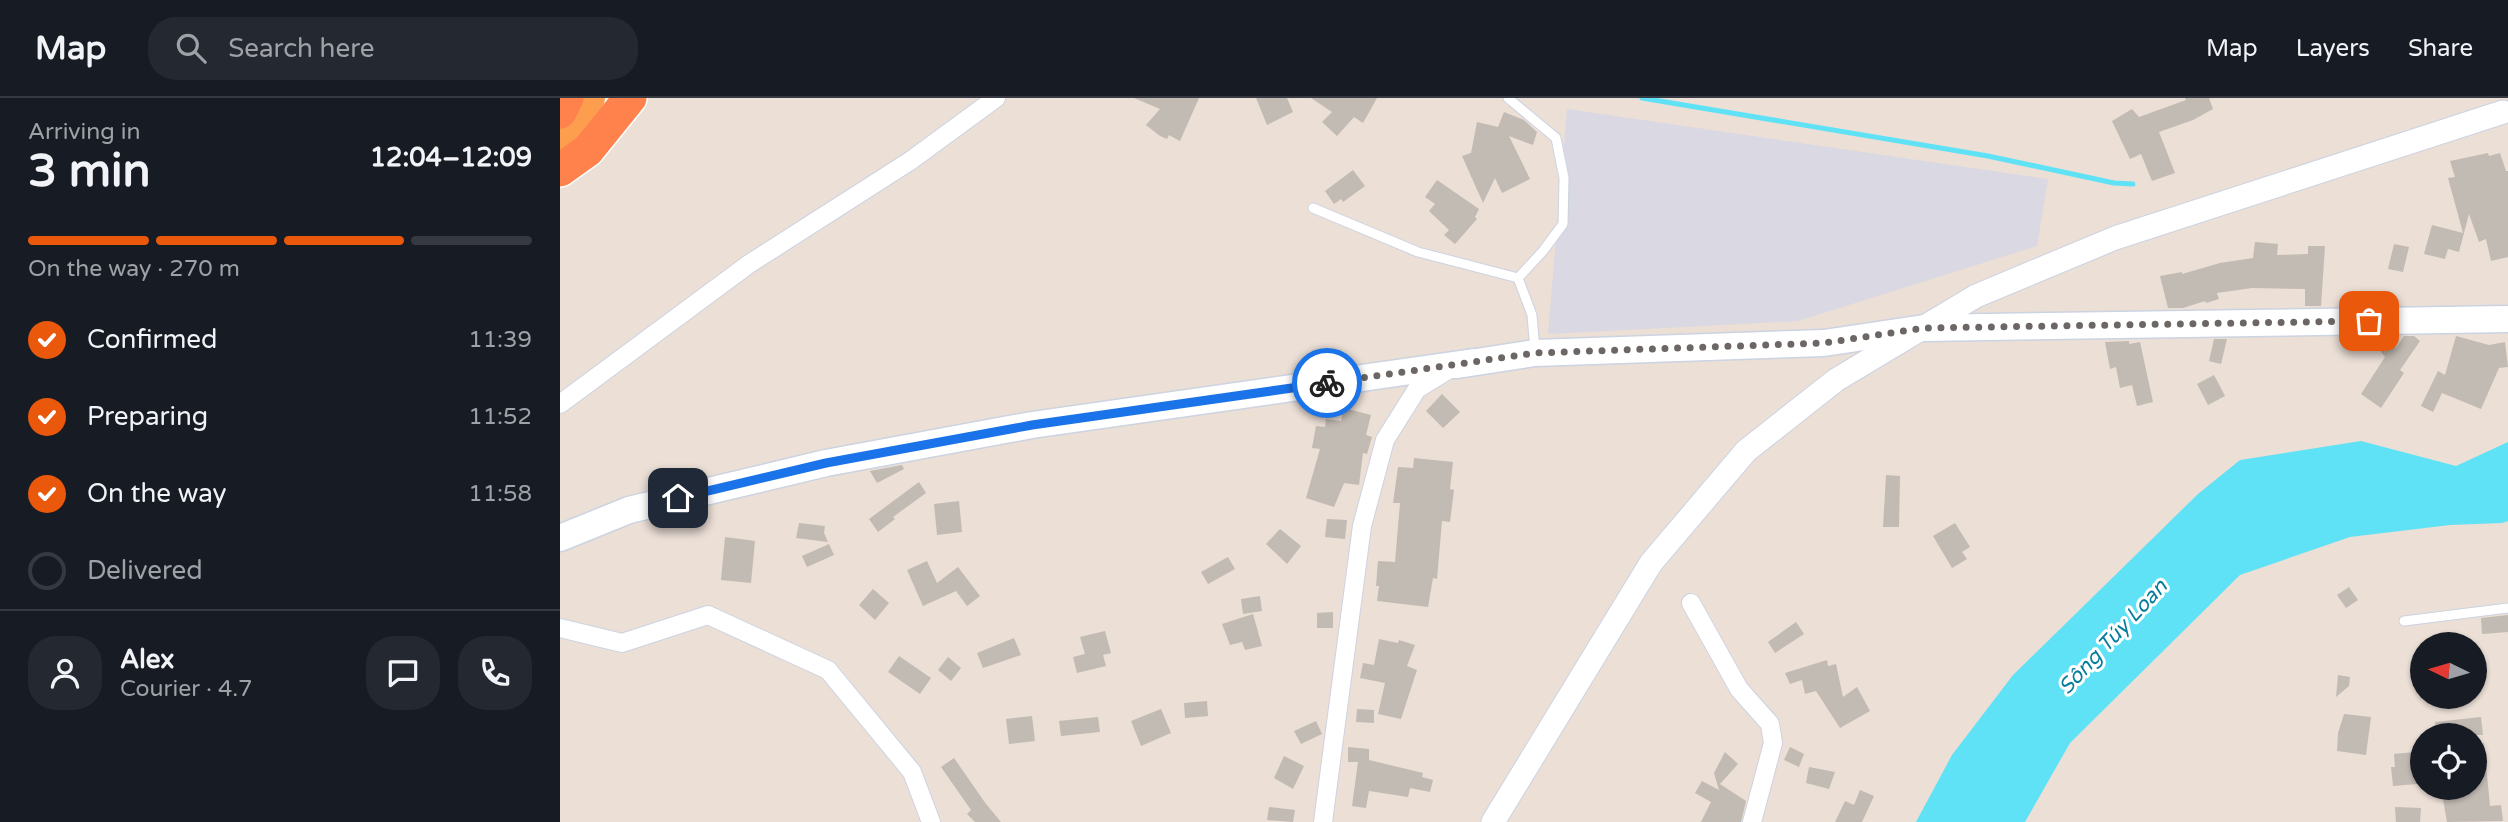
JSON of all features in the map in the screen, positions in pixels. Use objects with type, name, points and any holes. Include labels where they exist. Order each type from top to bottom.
[{"type":"highway","points":[[560,112],[567,98]]},
{"type":"highway","points":[[560,139],[590,98]]},
{"type":"highway","points":[[560,170],[588,150],[630,98]]},
{"type":"main road","points":[[560,538],[629,509],[826,463],[1045,423],[1535,353],[1824,343],[1924,328],[2508,319]]},
{"type":"main road","points":[[1457,365],[1535,353]]},
{"type":"street","points":[[560,404],[749,264],[910,161],[996,98]]},
{"type":"street","points":[[1493,822],[1651,563],[1746,451],[1836,380],[1976,296],[2115,238],[2503,113]]},
{"type":"street","points":[[1323,822],[1362,526],[1385,440],[1417,389],[1457,365]]},
{"type":"street","points":[[1692,603],[1739,689],[1773,731],[1773,743],[1752,822]]},
{"type":"street","points":[[560,628],[622,643],[708,615],[828,670],[912,772],[931,822]]},
{"type":"lane","points":[[1508,98],[1556,138],[1564,177],[1563,224],[1518,278]]},
{"type":"lane","points":[[1313,208],[1418,252],[1518,278]]},
{"type":"lane","points":[[1518,278],[1532,314],[1535,353]]},
{"type":"lane","points":[[2404,621],[2508,608]]},
{"type":"shaded area","points":[[1567,109],[2048,179],[2037,246],[1798,321],[1548,334]]},
{"type":"water","name":"Sông Túy Loan","points":[[2361,441],[2456,466],[2508,442],[2508,521],[2350,537],[2240,575],[2070,743],[2025,822],[1916,822],[1952,755],[2013,675],[2198,494],[2240,460]]},
{"type":"building","points":[[1134,98],[1199,98],[1180,141],[1169,135],[1167,139],[1160,136],[1146,125],[1160,109]]},
{"type":"building","points":[[1256,98],[1287,98],[1293,112],[1267,125]]},
{"type":"building","points":[[1311,98],[1377,98],[1363,123],[1354,117],[1337,136],[1322,122],[1332,112]]},
{"type":"building","points":[[2185,98],[2209,98],[2213,109],[2193,120],[2159,132],[2175,173],[2152,181],[2141,154],[2130,159],[2112,121],[2132,109],[2139,117],[2186,100]]},
{"type":"building","points":[[1504,112],[1524,120],[1537,132],[1533,145],[1509,136],[1530,179],[1502,193],[1495,178],[1483,203],[1462,156],[1471,153],[1477,122],[1498,127]]},
{"type":"building","points":[[2488,153],[2489,156],[2500,153],[2508,171],[2508,257],[2491,261],[2486,239],[2479,242],[2469,214],[2459,252],[2448,249],[2445,259],[2424,254],[2432,225],[2463,233],[2448,178],[2455,177],[2450,161]]},
{"type":"building","points":[[1353,170],[1365,186],[1343,202],[1341,199],[1334,204],[1325,191]]},
{"type":"building","points":[[1437,180],[1479,209],[1475,217],[1477,219],[1455,244],[1444,235],[1449,230],[1429,211],[1435,204],[1425,197]]},
{"type":"building","points":[[2255,242],[2278,244],[2277,255],[2308,254],[2308,246],[2325,246],[2321,306],[2305,306],[2305,289],[2252,288],[2217,293],[2219,299],[2206,303],[2205,301],[2183,308],[2168,308],[2160,276],[2182,274],[2220,263],[2253,258]]},
{"type":"building","points":[[2394,244],[2409,247],[2403,272],[2388,269]]},
{"type":"building","points":[[2404,336],[2414,336],[2420,341],[2400,370],[2404,373],[2381,408],[2361,394],[2385,357],[2376,345],[2388,337],[2396,348]]},
{"type":"building","points":[[2456,336],[2489,345],[2505,342],[2508,367],[2499,368],[2481,409],[2442,393],[2433,412],[2421,406],[2438,371],[2445,375]]},
{"type":"building","points":[[2214,339],[2227,339],[2221,364],[2209,361]]},
{"type":"building","points":[[2129,341],[2129,344],[2140,342],[2153,402],[2137,406],[2132,385],[2120,388],[2116,367],[2110,369],[2105,342]]},
{"type":"building","points":[[2214,375],[2225,396],[2208,405],[2197,384]]},
{"type":"building","points":[[1442,394],[1460,412],[1443,428],[1426,411]]},
{"type":"building","points":[[1344,408],[1371,415],[1366,435],[1372,437],[1367,454],[1363,453],[1359,485],[1344,483],[1334,507],[1306,498],[1320,449],[1312,448],[1316,426],[1325,427],[1326,419],[1341,421]]},
{"type":"building","points":[[1414,458],[1453,462],[1450,489],[1454,490],[1450,522],[1442,521],[1437,579],[1433,578],[1428,607],[1377,601],[1378,561],[1395,562],[1400,503],[1393,503],[1398,467],[1413,468]]},
{"type":"building","points":[[902,465],[904,469],[877,483],[870,471]]},
{"type":"building","points":[[1886,475],[1900,476],[1899,527],[1883,527]]},
{"type":"building","points":[[919,482],[926,493],[893,517],[895,519],[878,532],[869,519]]},
{"type":"building","points":[[959,501],[962,532],[937,535],[934,504]]},
{"type":"building","points":[[1327,519],[1347,520],[1345,539],[1325,537]]},
{"type":"building","points":[[799,523],[825,526],[824,533],[828,542],[796,538]]},
{"type":"building","points":[[1955,523],[1970,547],[1962,552],[1967,559],[1952,568],[1933,536]]},
{"type":"building","points":[[1280,529],[1301,546],[1287,564],[1266,544]]},
{"type":"building","points":[[725,537],[755,541],[751,583],[721,580]]},
{"type":"building","points":[[829,544],[834,555],[807,567],[802,556]]},
{"type":"building","points":[[1228,557],[1235,569],[1208,584],[1201,572]]},
{"type":"building","points":[[927,561],[937,583],[958,567],[980,596],[967,606],[956,591],[923,606],[907,570]]},
{"type":"building","points":[[2349,587],[2358,600],[2346,608],[2337,595]]},
{"type":"building","points":[[873,589],[889,603],[875,620],[859,605]]},
{"type":"building","points":[[1260,596],[1262,611],[1243,614],[1241,599]]},
{"type":"building","points":[[1333,612],[1333,628],[1317,628],[1317,613]]},
{"type":"building","points":[[1253,614],[1262,646],[1245,650],[1242,642],[1230,645],[1222,624]]},
{"type":"building","points":[[2508,615],[2508,632],[2482,632],[2481,618]]},
{"type":"building","points":[[1796,622],[1804,634],[1775,653],[1768,642]]},
{"type":"building","points":[[1105,631],[1111,653],[1103,655],[1106,666],[1077,673],[1073,657],[1085,654],[1080,637]]},
{"type":"building","points":[[1014,638],[1021,655],[983,668],[977,653]]},
{"type":"building","points":[[1379,639],[1398,643],[1399,640],[1415,645],[1407,666],[1417,670],[1401,719],[1378,714],[1385,683],[1360,678],[1363,663],[1374,665]]},
{"type":"building","points":[[899,656],[931,678],[920,694],[888,672]]},
{"type":"building","points":[[948,657],[961,668],[951,681],[938,670]]},
{"type":"building","points":[[1827,660],[1828,666],[1836,664],[1843,697],[1857,687],[1870,711],[1840,728],[1816,691],[1805,694],[1802,680],[1790,684],[1785,673]]},
{"type":"building","points":[[2338,675],[2350,677],[2349,686],[2336,697]]},
{"type":"building","points":[[1207,701],[1208,716],[1185,718],[1184,703]]},
{"type":"building","points":[[1161,709],[1171,733],[1141,746],[1131,721]]},
{"type":"building","points":[[1357,709],[1374,710],[1374,723],[1356,722]]},
{"type":"building","points":[[2344,714],[2371,717],[2366,755],[2337,751],[2338,733]]},
{"type":"building","points":[[1032,716],[1035,741],[1009,744],[1006,719]]},
{"type":"building","points":[[1098,717],[1100,732],[1061,736],[1059,721]]},
{"type":"building","points":[[2481,717],[2482,723],[2435,723]]},
{"type":"building","points":[[1316,721],[1322,734],[1301,744],[1294,731]]},
{"type":"building","points":[[1348,747],[1369,749],[1369,760],[1423,773],[1422,777],[1433,780],[1430,792],[1410,788],[1408,797],[1369,791],[1366,808],[1352,806],[1358,762],[1348,762]]},
{"type":"building","points":[[1790,747],[1804,754],[1799,767],[1784,760]]},
{"type":"building","points":[[1725,752],[1738,764],[1720,784],[1746,801],[1741,822],[1701,822],[1711,802],[1695,793],[1702,781],[1719,790],[1714,773]]},
{"type":"building","points":[[2410,752],[2410,785],[2393,786],[2391,767],[2395,767],[2394,754]]},
{"type":"building","points":[[1284,756],[1304,766],[1293,789],[1274,778]]},
{"type":"building","points":[[954,758],[1001,822],[975,822],[967,814],[971,810],[941,767]]},
{"type":"building","points":[[1809,767],[1835,772],[1829,789],[1806,783]]},
{"type":"building","points":[[2487,774],[2490,806],[2501,805],[2503,821],[2447,822],[2443,800],[2487,800]]},
{"type":"building","points":[[1860,790],[1874,796],[1862,822],[1835,822],[1845,801],[1854,805]]},
{"type":"building","points":[[1269,807],[1295,810],[1293,822],[1267,820]]},
{"type":"building","points":[[2395,807],[2421,808],[2420,822],[2396,822]]},
{"type":"waterway","points":[[1642,98],[1988,156],[2114,183],[2133,184]]},
{"type":"way so far","points":[[1327,383],[1535,353],[1824,343],[1924,328],[2369,321]]},
{"type":"route","points":[[678,498],[826,463],[1032,425],[1327,383]]}]
